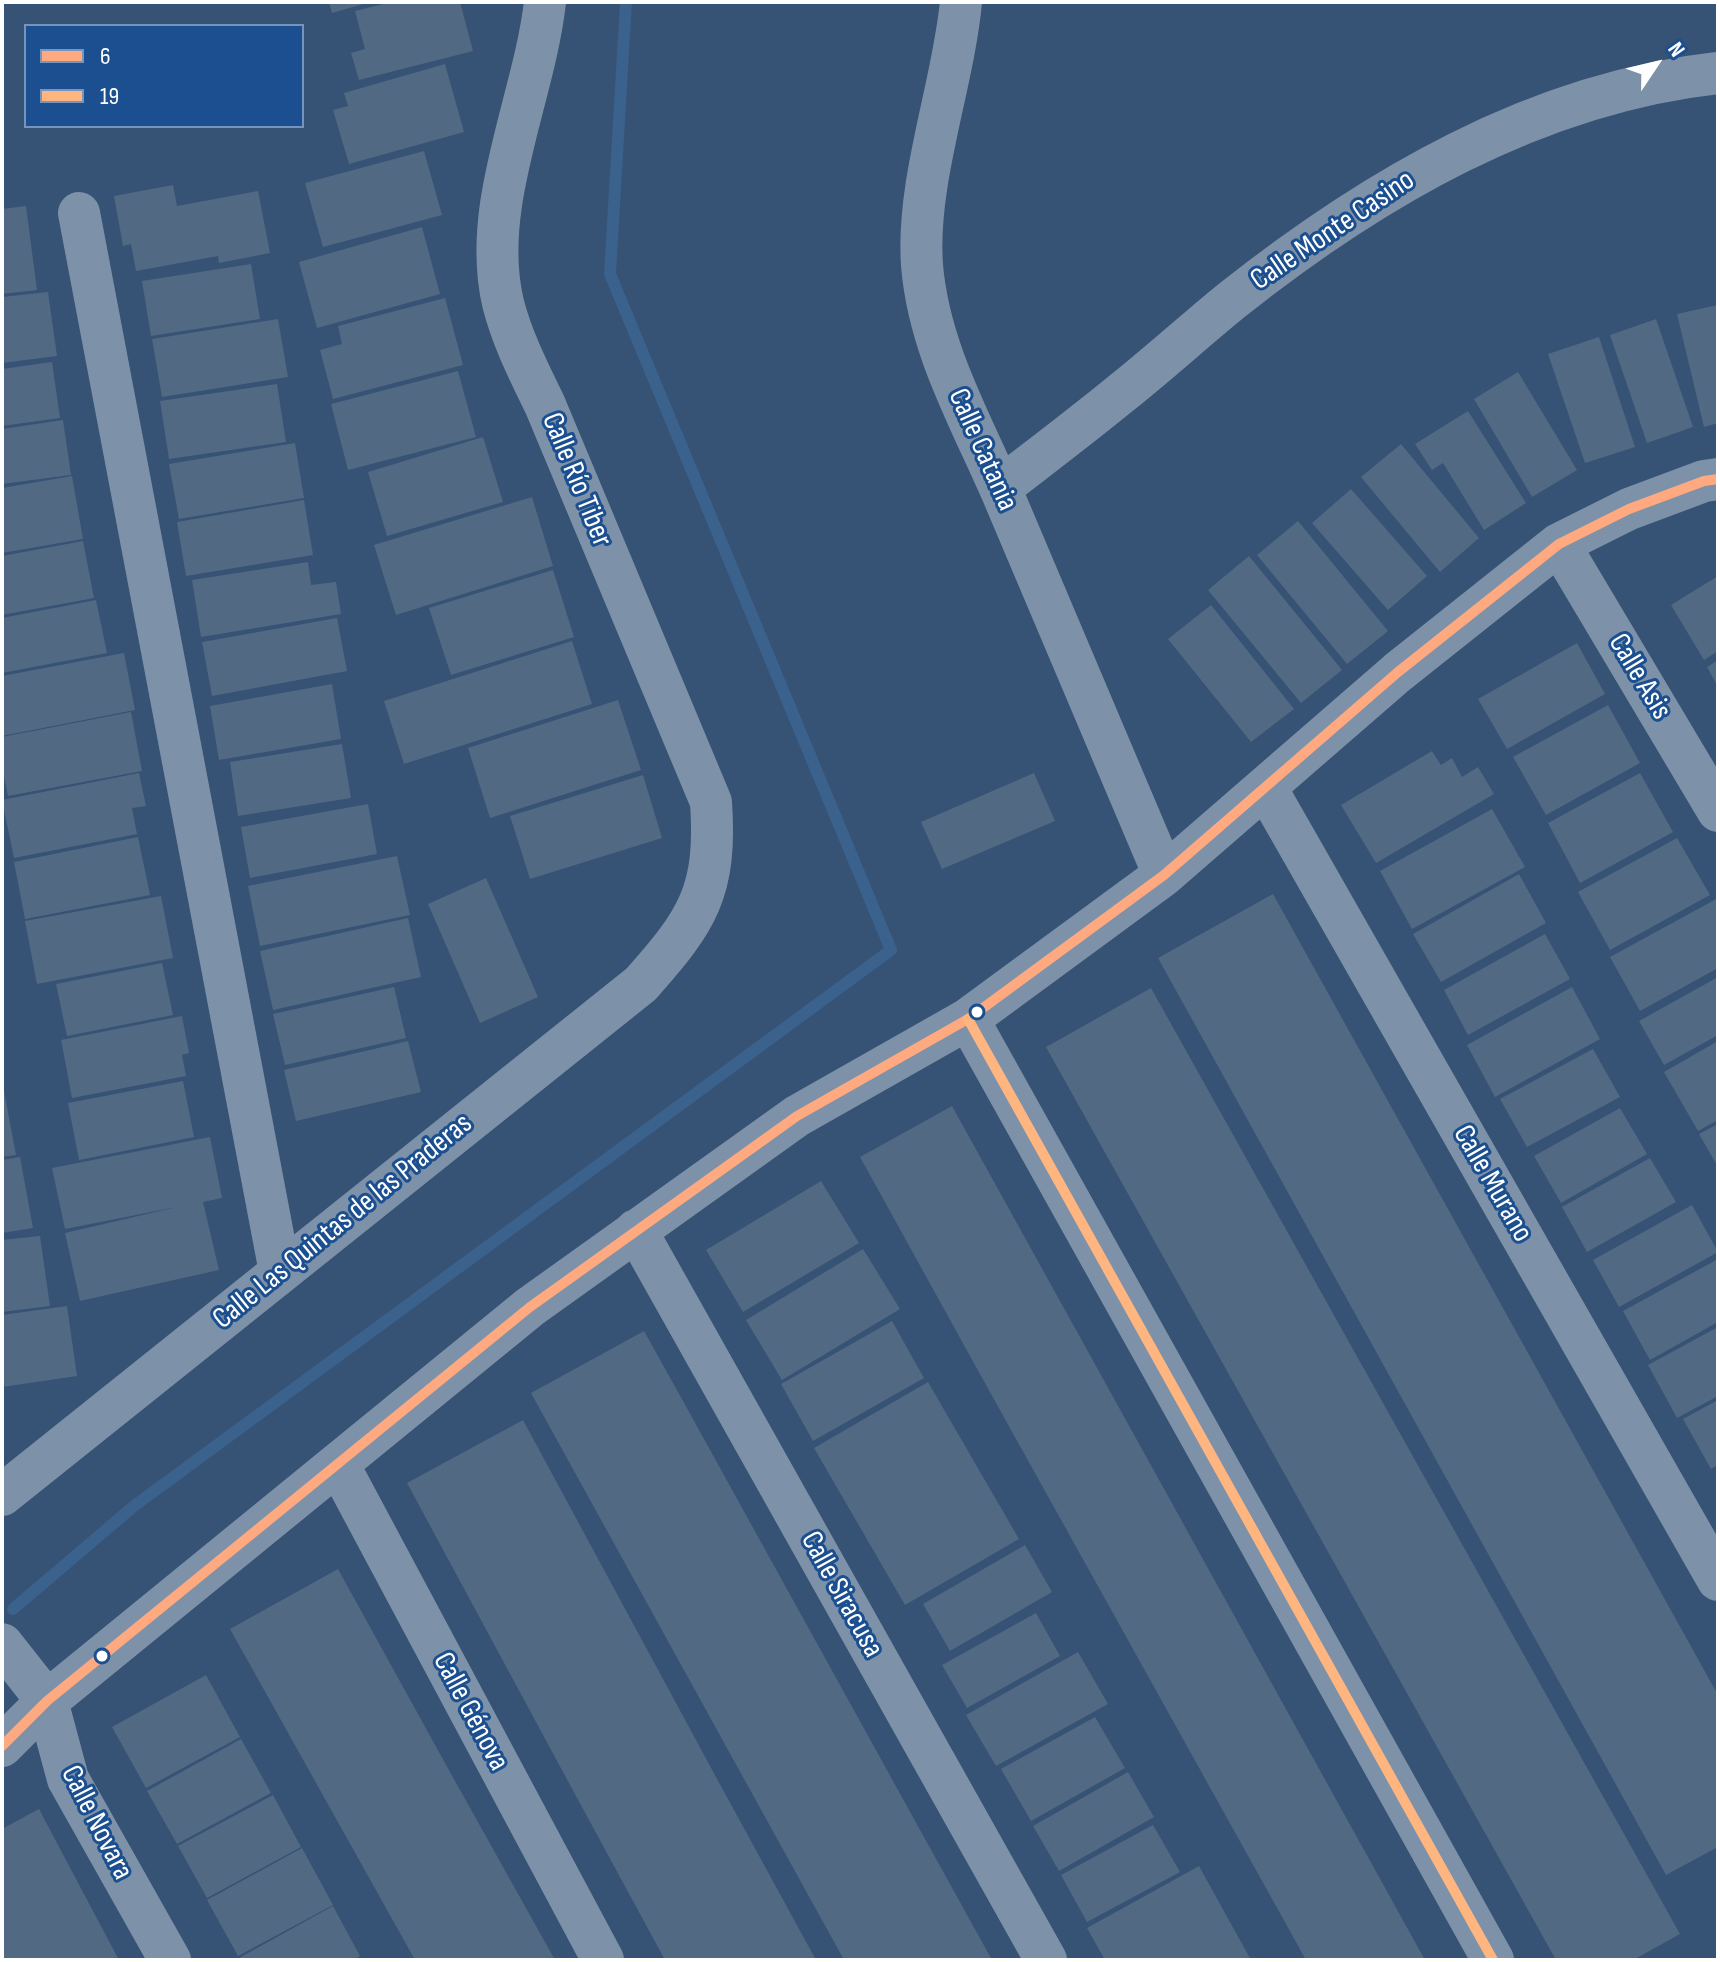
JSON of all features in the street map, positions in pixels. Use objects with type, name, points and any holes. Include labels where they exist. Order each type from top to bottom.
[{"type":"street","name":"Calle Río Tiber","points":[[545,2],[507,178],[498,237],[498,272],[503,304],[521,356],[545,405],[711,802],[713,830],[707,883],[699,907],[678,942]]},
{"type":"street","name":"Calle Catania","points":[[961,2],[925,209],[922,261],[928,315],[945,366],[1164,875]]},
{"type":"street","name":"Calle Monte Casino","points":[[1000,488],[1121,394],[1231,301],[1339,221],[1428,166],[1524,123],[1585,101],[1635,87],[1718,73]]},
{"type":"street","points":[[79,213],[280,1272]]},
{"type":"street","points":[[2,1746],[47,1701],[530,1307],[797,1116],[968,1019],[1164,875],[1398,672],[1559,544],[1629,509],[1704,481],[1718,479]]},
{"type":"street","name":"Calle Asis","points":[[1559,544],[1718,811]]},
{"type":"street","name":"Calle Murano","points":[[1266,788],[1718,1580]]},
{"type":"street","name":"Calle Las Quintas de las Praderas","points":[[2,1495],[641,984],[678,942]]},
{"type":"street","points":[[968,1019],[1493,1960]]},
{"type":"street","name":"Calle Siracusa","points":[[636,1230],[1046,1960]]},
{"type":"street","name":"Calle Génova","points":[[338,1464],[603,1960]]},
{"type":"street","name":"Calle Novara","points":[[2,1644],[47,1701],[68,1779],[170,1960]]},
{"type":"building","points":[[329,2],[367,2],[367,3],[332,13]]},
{"type":"building","points":[[391,2],[460,2],[473,51],[359,80],[351,53],[365,49],[355,11]]},
{"type":"building","points":[[445,64],[464,132],[349,164],[333,110],[348,106],[344,93]]},
{"type":"building","points":[[424,151],[442,215],[323,247],[305,183]]},
{"type":"building","points":[[173,185],[177,206],[258,191],[270,253],[219,263],[218,256],[136,271],[131,244],[123,246],[114,196]]},
{"type":"building","points":[[26,206],[37,290],[2,294],[2,209]]},
{"type":"building","points":[[422,227],[440,294],[317,328],[299,262]]},
{"type":"building","points":[[251,264],[260,319],[151,336],[142,281]]},
{"type":"building","points":[[48,292],[57,356],[2,363],[2,297]]},
{"type":"building","points":[[445,298],[463,365],[333,399],[320,350],[342,344],[338,326]]},
{"type":"building","points":[[1718,305],[1718,423],[1704,427],[1677,314]]},
{"type":"building","points":[[278,319],[288,377],[162,397],[152,339]]},
{"type":"building","points":[[1656,319],[1693,427],[1647,443],[1610,335]]},
{"type":"building","points":[[1599,337],[1635,447],[1585,463],[1548,354]]},
{"type":"building","points":[[52,362],[60,418],[2,426],[2,369]]},
{"type":"building","points":[[458,371],[476,437],[348,470],[331,404]]},
{"type":"building","points":[[1518,372],[1577,470],[1532,497],[1474,399]]},
{"type":"building","points":[[277,384],[286,442],[169,459],[160,401]]},
{"type":"building","points":[[1468,411],[1526,503],[1484,530],[1443,463],[1432,470],[1415,444]]},
{"type":"building","points":[[63,420],[71,475],[2,484],[2,429]]},
{"type":"building","points":[[483,437],[503,502],[387,536],[368,472]]},
{"type":"building","points":[[295,443],[304,498],[179,519],[169,464]]},
{"type":"building","points":[[1401,444],[1479,538],[1440,572],[1361,477]]},
{"type":"building","points":[[72,476],[83,539],[2,553],[2,488]]},
{"type":"building","points":[[1351,489],[1427,576],[1388,610],[1312,523]]},
{"type":"building","points":[[532,497],[553,566],[396,615],[374,545]]},
{"type":"building","points":[[304,500],[313,555],[186,576],[177,522]]},
{"type":"building","points":[[1298,521],[1388,631],[1347,664],[1257,555]]},
{"type":"building","points":[[83,541],[94,598],[2,615],[2,556]]},
{"type":"building","points":[[1249,556],[1342,670],[1301,703],[1208,590]]},
{"type":"building","points":[[308,562],[311,585],[336,582],[341,614],[201,637],[192,580]]},
{"type":"building","points":[[553,570],[574,637],[451,675],[429,608]]},
{"type":"building","points":[[1718,576],[1718,651],[1704,660],[1671,605]]},
{"type":"building","points":[[96,600],[107,653],[2,673],[2,618]]},
{"type":"building","points":[[1211,605],[1294,709],[1251,742],[1168,639]]},
{"type":"building","points":[[337,618],[347,671],[212,696],[202,642]]},
{"type":"building","points":[[572,641],[592,704],[404,764],[384,701]]},
{"type":"building","points":[[1577,643],[1605,694],[1507,749],[1478,699]]},
{"type":"building","points":[[124,653],[135,710],[2,736],[2,676]]},
{"type":"building","points":[[1718,660],[1718,687],[1707,667]]},
{"type":"building","points":[[332,684],[341,739],[219,760],[210,706]]},
{"type":"building","points":[[618,700],[641,770],[490,818],[468,748]]},
{"type":"building","points":[[1608,705],[1640,763],[1546,815],[1513,757]]},
{"type":"building","points":[[131,712],[142,771],[8,796],[2,767],[2,737]]},
{"type":"building","points":[[342,744],[351,798],[238,816],[230,762]]},
{"type":"building","points":[[1432,751],[1441,765],[1452,758],[1462,777],[1478,767],[1494,794],[1376,863],[1341,805]]},
{"type":"building","points":[[139,773],[146,806],[132,808],[137,834],[14,858],[2,800]]},
{"type":"building","points":[[1034,773],[1055,821],[942,869],[921,822]]},
{"type":"building","points":[[1640,773],[1673,832],[1580,883],[1548,823]]},
{"type":"building","points":[[643,775],[662,838],[530,879],[510,816]]},
{"type":"building","points":[[368,804],[377,854],[250,878],[241,827]]},
{"type":"building","points":[[1492,809],[1525,867],[1412,929],[1380,871]]},
{"type":"building","points":[[138,837],[150,895],[25,919],[14,862]]},
{"type":"building","points":[[1677,838],[1710,895],[1610,950],[1578,892]]},
{"type":"building","points":[[397,856],[410,915],[260,946],[248,886]]},
{"type":"building","points":[[1519,874],[1546,923],[1441,982],[1413,934]]},
{"type":"building","points":[[486,878],[538,997],[480,1023],[428,904]]},
{"type":"building","points":[[1273,894],[1718,1695],[1718,1847],[1666,1875],[1158,958]]},
{"type":"building","points":[[161,896],[173,958],[37,984],[25,921]]},
{"type":"building","points":[[1718,898],[1718,968],[1640,1011],[1610,957]]},
{"type":"building","points":[[408,918],[421,977],[273,1010],[260,951]]},
{"type":"building","points":[[1545,934],[1570,979],[1468,1035],[1444,990]]},
{"type":"building","points":[[162,963],[173,1015],[67,1036],[56,984]]},
{"type":"building","points":[[1718,977],[1718,1035],[1664,1065],[1639,1021]]},
{"type":"building","points":[[394,987],[406,1038],[285,1065],[273,1014]]},
{"type":"building","points":[[1572,987],[1600,1039],[1495,1097],[1467,1045]]},
{"type":"building","points":[[1151,988],[1680,1934],[1633,1960],[1556,1960],[1046,1047]]},
{"type":"building","points":[[182,1016],[189,1053],[182,1055],[186,1076],[72,1098],[61,1040]]},
{"type":"building","points":[[408,1041],[421,1092],[296,1121],[284,1070]]},
{"type":"building","points":[[1718,1041],[1718,1120],[1698,1131],[1664,1072]]},
{"type":"building","points":[[1593,1049],[1620,1097],[1527,1147],[1500,1099]]},
{"type":"building","points":[[2,1080],[16,1155],[2,1157]]},
{"type":"building","points":[[183,1081],[194,1137],[79,1160],[68,1103]]},
{"type":"building","points":[[952,1106],[1425,1960],[1306,1960],[991,1394],[860,1157]]},
{"type":"building","points":[[1620,1108],[1647,1154],[1561,1203],[1534,1156]]},
{"type":"building","points":[[1718,1124],[1718,1167],[1699,1134]]},
{"type":"building","points":[[210,1137],[222,1198],[203,1202],[219,1270],[80,1301],[65,1233],[177,1207],[65,1229],[52,1168]]},
{"type":"building","points":[[20,1157],[33,1228],[2,1233],[2,1160]]},
{"type":"building","points":[[1650,1158],[1676,1202],[1587,1252],[1562,1207]]},
{"type":"building","points":[[821,1181],[859,1243],[743,1312],[706,1250]]},
{"type":"building","points":[[1692,1205],[1718,1252],[1619,1307],[1593,1260]]},
{"type":"building","points":[[40,1236],[50,1306],[2,1312],[2,1240]]},
{"type":"building","points":[[863,1249],[900,1309],[782,1380],[746,1320]]},
{"type":"building","points":[[1718,1259],[1718,1322],[1650,1360],[1623,1311]]},
{"type":"building","points":[[67,1306],[77,1376],[2,1387],[2,1315]]},
{"type":"building","points":[[892,1321],[924,1378],[813,1441],[781,1384]]},
{"type":"building","points":[[1718,1327],[1718,1396],[1677,1418],[1648,1365]]},
{"type":"building","points":[[644,1331],[992,1960],[844,1960],[531,1393]]},
{"type":"building","points":[[928,1382],[1019,1539],[905,1605],[814,1448]]},
{"type":"building","points":[[1718,1400],[1718,1465],[1711,1469],[1683,1419]]},
{"type":"building","points":[[523,1420],[816,1960],[665,1960],[570,1785],[407,1483]]},
{"type":"building","points":[[1025,1545],[1052,1592],[950,1651],[923,1604]]},
{"type":"building","points":[[338,1569],[555,1960],[415,1960],[230,1629]]},
{"type":"building","points":[[1036,1613],[1060,1656],[967,1708],[942,1665]]},
{"type":"building","points":[[1078,1652],[1108,1704],[996,1766],[966,1715]]},
{"type":"building","points":[[206,1675],[240,1737],[146,1788],[112,1727]]},
{"type":"building","points":[[1095,1717],[1125,1768],[1031,1821],[1001,1769]]},
{"type":"building","points":[[241,1739],[271,1793],[177,1844],[147,1791]]},
{"type":"building","points":[[1128,1772],[1154,1817],[1059,1871],[1033,1826]]},
{"type":"building","points":[[273,1795],[301,1847],[207,1898],[178,1846]]},
{"type":"building","points":[[39,1809],[119,1960],[2,1960],[2,1829]]},
{"type":"building","points":[[1153,1825],[1180,1872],[1087,1922],[1061,1875]]},
{"type":"building","points":[[302,1848],[333,1905],[238,1956],[207,1900]]},
{"type":"building","points":[[1199,1866],[1251,1960],[1105,1960],[1087,1928]]},
{"type":"building","points":[[333,1906],[360,1956],[353,1960],[239,1958]]},
{"type":"waterway","points":[[13,1609],[134,1506],[891,950],[610,274],[626,2]]},
{"type":"transit line","name":"6","points":[[2,1746],[47,1701],[530,1307],[797,1116],[968,1019],[1164,875],[1398,672],[1559,544],[1629,509],[1704,481],[1718,479]]},
{"type":"transit line","name":"19","points":[[968,1019],[1493,1960]]}]
